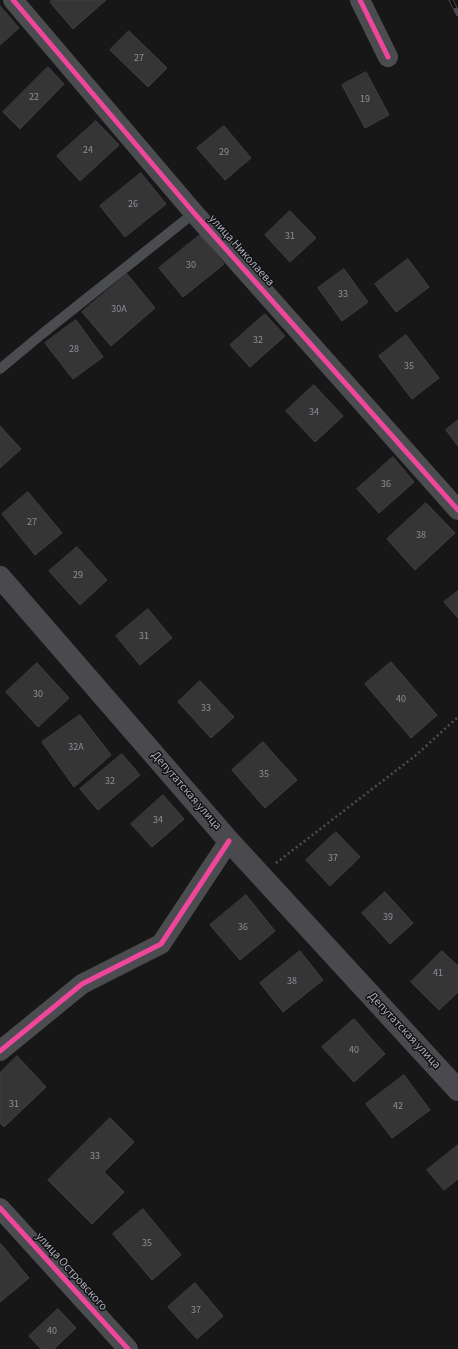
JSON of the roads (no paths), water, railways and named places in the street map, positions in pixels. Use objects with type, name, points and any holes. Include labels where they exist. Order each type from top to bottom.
[{"type":"main road","name":"Депутатская улица","points":[[0,577],[260,875],[458,1090]]},
{"type":"street","points":[[360,0],[388,57]]},
{"type":"street","name":"улица Николаева","points":[[24,4],[194,213],[458,510]]},
{"type":"street","points":[[0,1051],[82,984],[161,944],[229,840]]},
{"type":"street","name":"улица Островского","points":[[0,1208],[128,1349]]},
{"type":"lane","points":[[0,370],[42,334],[194,213]]},
{"type":"railway","points":[[451,0],[458,14]]}]
